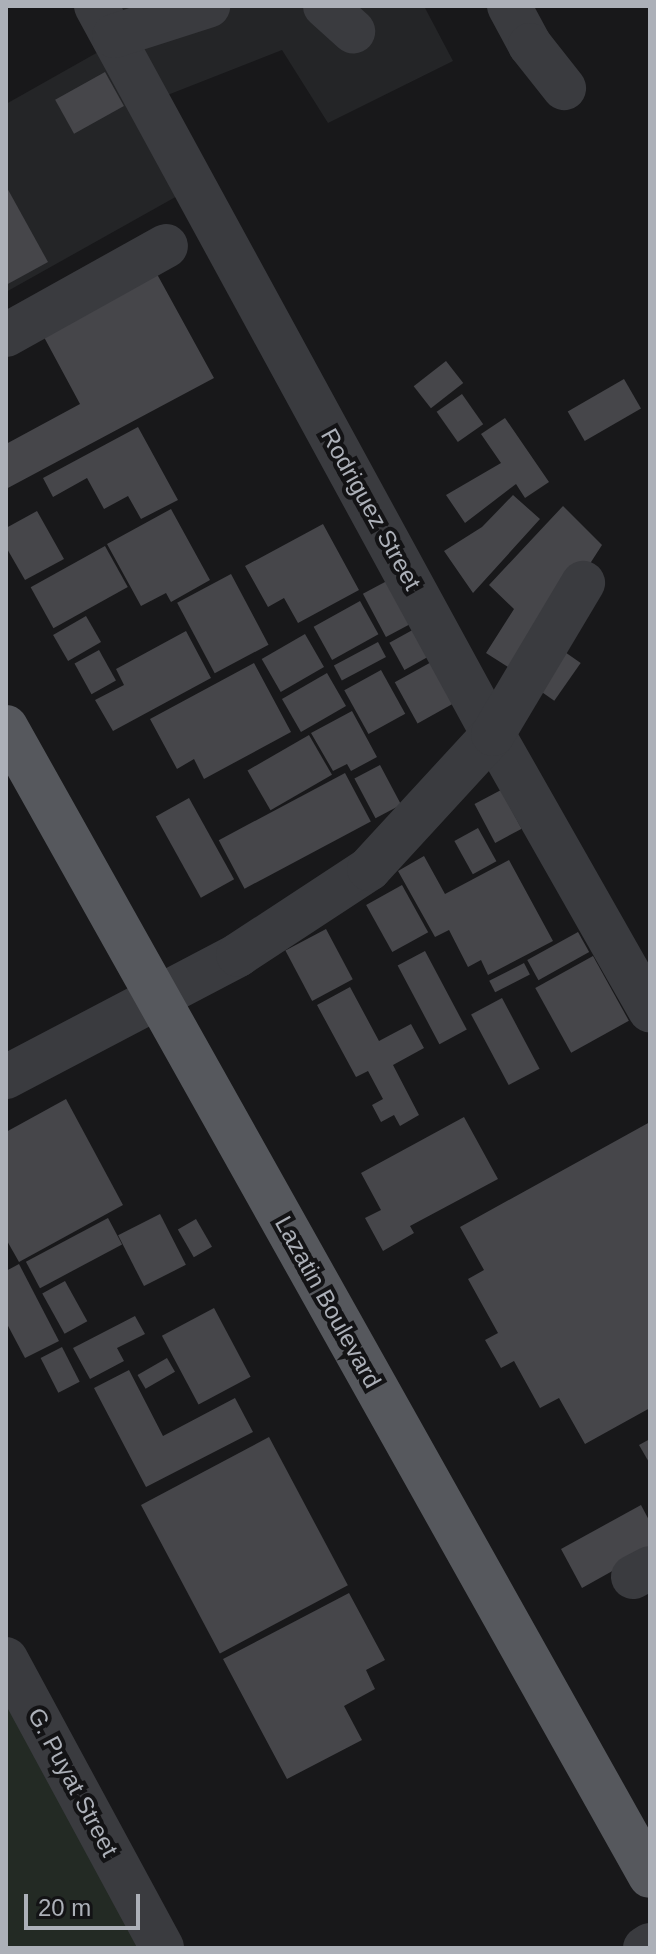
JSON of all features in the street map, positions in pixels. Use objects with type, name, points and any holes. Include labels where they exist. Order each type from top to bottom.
[{"type":"main road","name":"Lazatin Boulevard","points":[[6,727],[650,1876]]},
{"type":"street","points":[[105,21],[208,6]]},
{"type":"street","points":[[509,6],[530,45],[564,88]]},
{"type":"street","name":"Rodriguez Street","points":[[105,21],[493,734],[650,1010]]},
{"type":"street","points":[[6,335],[166,246]]},
{"type":"street","points":[[6,1077],[238,955],[369,869],[493,734],[583,583]]},
{"type":"street","name":"G. Puyat Street","points":[[6,1659],[162,1948]]},
{"type":"shaded area","points":[[115,6],[424,6],[453,61],[328,123],[282,50],[165,96]]},
{"type":"shaded area","points":[[107,47],[188,190],[6,292],[6,104]]},
{"type":"shaded area","points":[[6,1703],[144,1948],[6,1948]]},
{"type":"building","points":[[105,72],[124,106],[74,134],[55,100]]},
{"type":"building","points":[[6,186],[48,262],[6,285]]},
{"type":"building","points":[[152,265],[214,378],[6,489],[6,444],[80,404],[38,326]]},
{"type":"building","points":[[446,361],[463,383],[431,408],[414,386]]},
{"type":"building","points":[[624,379],[641,408],[585,441],[568,412]]},
{"type":"building","points":[[462,394],[483,424],[458,442],[437,412]]},
{"type":"building","points":[[505,418],[549,482],[525,498],[516,484],[465,523],[446,495],[501,463],[481,434]]},
{"type":"building","points":[[138,427],[178,500],[141,519],[128,496],[104,509],[87,478],[53,497],[43,478]]},
{"type":"building","points":[[513,495],[540,519],[473,593],[444,551],[482,527]]},
{"type":"building","points":[[563,506],[602,545],[519,674],[486,653],[514,609],[489,585]]},
{"type":"building","points":[[171,509],[210,580],[171,602],[166,593],[141,606],[107,544]]},
{"type":"building","points":[[37,511],[64,559],[25,580],[6,547],[6,528]]},
{"type":"building","points":[[323,524],[359,590],[298,623],[284,598],[268,607],[245,566]]},
{"type":"building","points":[[105,546],[128,587],[53,628],[31,587]]},
{"type":"building","points":[[231,574],[269,645],[215,673],[177,603]]},
{"type":"building","points":[[400,574],[423,617],[386,637],[363,594]]},
{"type":"building","points":[[360,601],[378,634],[332,660],[314,627]]},
{"type":"building","points":[[86,616],[101,642],[68,661],[53,635]]},
{"type":"building","points":[[427,622],[442,649],[404,670],[389,643]]},
{"type":"building","points":[[186,631],[211,678],[113,731],[95,700],[124,685],[116,669]]},
{"type":"building","points":[[305,634],[324,667],[281,692],[262,659]]},
{"type":"building","points":[[378,642],[386,657],[342,680],[334,665]]},
{"type":"building","points":[[552,643],[581,663],[554,701],[526,681]]},
{"type":"building","points":[[99,650],[116,681],[91,694],[75,664]]},
{"type":"building","points":[[435,660],[458,701],[418,723],[395,682]]},
{"type":"building","points":[[254,663],[291,732],[204,779],[194,759],[177,769],[150,719]]},
{"type":"building","points":[[381,670],[405,714],[369,734],[344,690]]},
{"type":"building","points":[[327,673],[346,706],[301,732],[282,699]]},
{"type":"building","points":[[352,711],[377,757],[351,771],[347,764],[333,771],[311,733]]},
{"type":"building","points":[[309,735],[332,775],[271,810],[248,771]]},
{"type":"building","points":[[380,765],[401,805],[376,818],[354,779]]},
{"type":"building","points":[[345,773],[371,822],[245,889],[219,840]]},
{"type":"building","points":[[501,790],[522,829],[495,843],[475,804]]},
{"type":"building","points":[[189,798],[234,879],[201,898],[156,816]]},
{"type":"building","points":[[478,828],[496,861],[473,874],[454,841]]},
{"type":"building","points":[[424,856],[445,894],[509,860],[553,941],[488,975],[481,960],[468,967],[449,930],[435,937],[398,871]]},
{"type":"building","points":[[402,885],[428,932],[392,952],[366,905]]},
{"type":"building","points":[[326,929],[353,979],[312,1001],[285,951]]},
{"type":"building","points":[[578,932],[589,952],[538,980],[527,960]]},
{"type":"building","points":[[425,951],[467,1030],[439,1044],[398,966]]},
{"type":"building","points":[[593,956],[629,1021],[571,1053],[535,988]]},
{"type":"building","points":[[524,963],[530,975],[495,992],[489,981]]},
{"type":"building","points":[[350,987],[379,1041],[411,1024],[424,1048],[393,1065],[419,1115],[400,1126],[394,1115],[381,1122],[372,1105],[383,1099],[368,1071],[356,1077],[317,1005]]},
{"type":"building","points":[[502,998],[540,1069],[509,1085],[471,1014]]},
{"type":"building","points":[[66,1099],[123,1205],[19,1262],[6,1239],[6,1132]]},
{"type":"building","points":[[464,1117],[498,1179],[410,1226],[414,1233],[383,1251],[365,1218],[381,1210],[361,1173]]},
{"type":"building","points":[[650,1122],[650,1408],[585,1444],[559,1398],[540,1408],[514,1361],[501,1368],[485,1340],[498,1333],[468,1279],[484,1270],[460,1227]]},
{"type":"building","points":[[160,1214],[186,1265],[144,1286],[118,1235]]},
{"type":"building","points":[[108,1218],[122,1244],[40,1288],[26,1262]]},
{"type":"building","points":[[196,1219],[212,1247],[194,1257],[178,1230]]},
{"type":"building","points":[[19,1264],[59,1341],[25,1358],[6,1322],[6,1271]]},
{"type":"building","points":[[65,1281],[87,1321],[65,1334],[42,1294]]},
{"type":"building","points":[[214,1308],[251,1377],[199,1405],[162,1336]]},
{"type":"building","points":[[135,1316],[145,1334],[117,1348],[124,1361],[90,1379],[73,1348]]},
{"type":"building","points":[[62,1347],[80,1382],[58,1393],[41,1358]]},
{"type":"building","points":[[167,1358],[175,1372],[146,1389],[138,1375]]},
{"type":"building","points":[[129,1370],[163,1436],[235,1398],[253,1432],[146,1487],[94,1388]]},
{"type":"building","points":[[269,1437],[348,1585],[220,1653],[141,1505]]},
{"type":"building","points":[[650,1439],[650,1464],[639,1445]]},
{"type":"building","points":[[641,1505],[650,1522],[650,1550],[582,1588],[561,1549]]},
{"type":"building","points":[[349,1593],[385,1660],[366,1670],[375,1689],[344,1706],[362,1740],[287,1779],[223,1659]]}]
